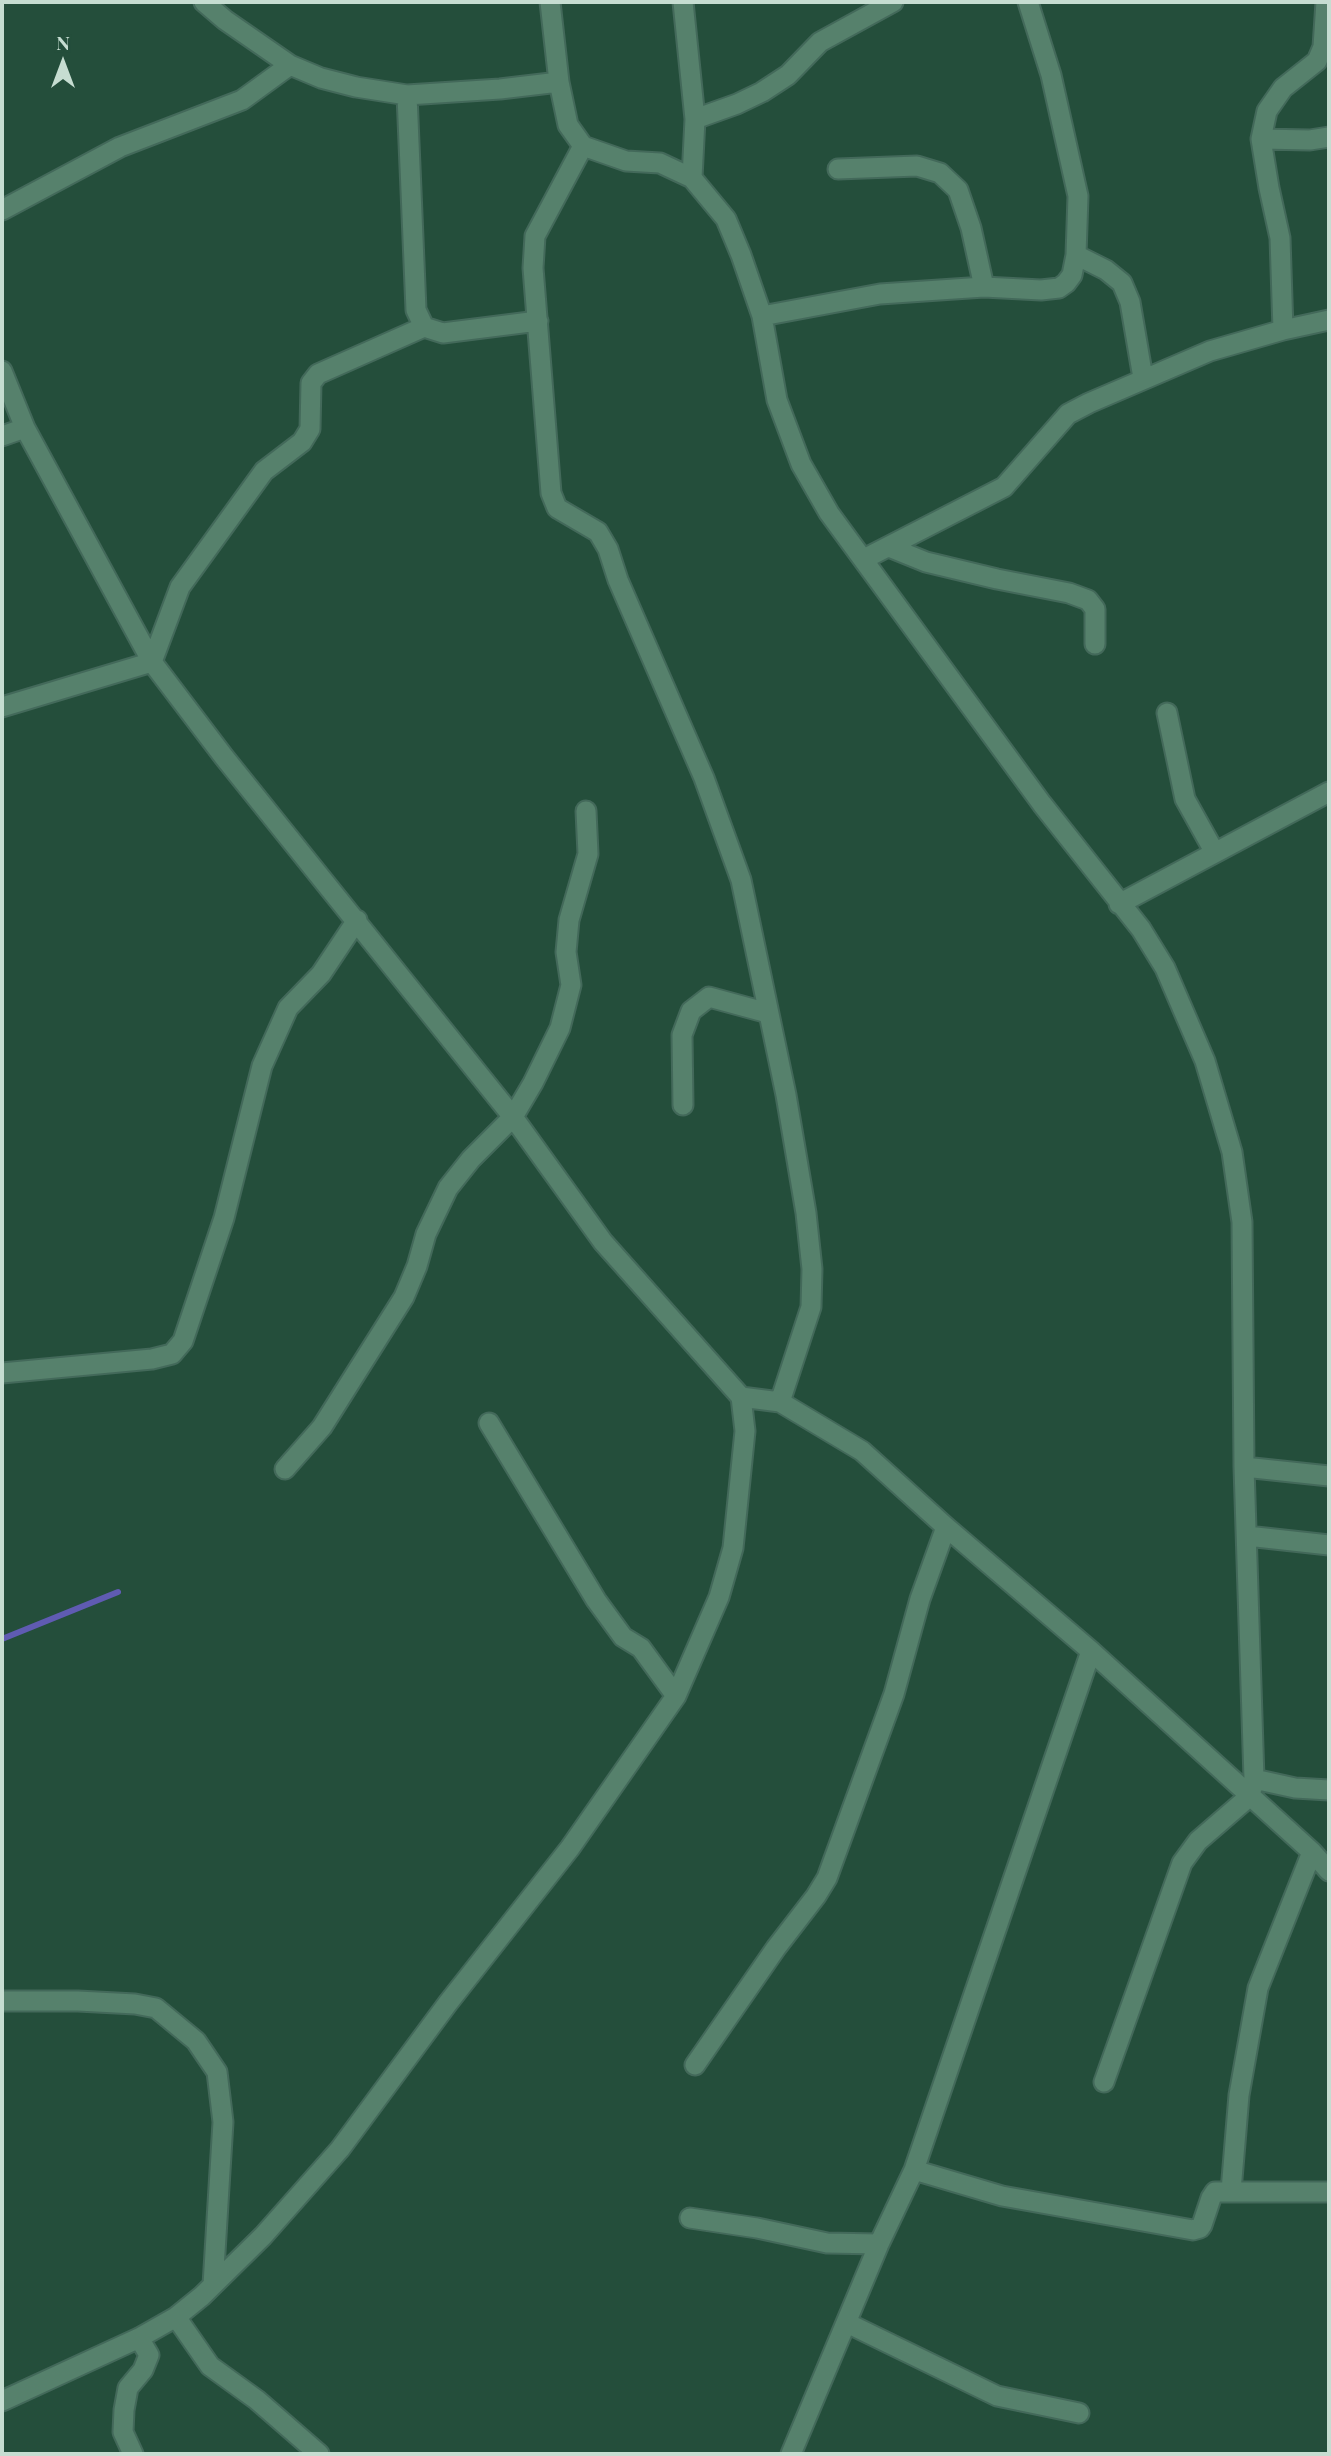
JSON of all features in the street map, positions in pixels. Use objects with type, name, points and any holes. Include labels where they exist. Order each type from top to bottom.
[{"type":"street","points":[[204,2],[225,20],[290,65],[321,78],[356,87],[407,96],[559,82]]},
{"type":"street","points":[[550,2],[559,82],[568,125],[583,146],[626,161],[660,163],[692,178],[726,219],[762,316],[777,400],[801,464],[829,513],[1034,793],[1141,929],[1165,968],[1205,1060],[1232,1152],[1242,1222],[1244,1466],[1252,1787],[1198,1841],[1182,1863],[1104,2082]]},
{"type":"street","points":[[683,2],[695,119],[692,178]]},
{"type":"street","points":[[695,119],[762,92],[788,75],[820,41],[893,2]]},
{"type":"street","points":[[762,316],[880,294],[984,287],[1041,290],[1059,288],[1066,283],[1072,275],[1076,255],[1078,196],[1051,75],[1028,2]]},
{"type":"street","points":[[1283,330],[1280,238],[1261,139],[1267,111],[1283,88],[1317,61],[1323,47],[1326,2]]},
{"type":"street","points":[[2,210],[120,147],[242,100],[290,65]]},
{"type":"street","points":[[407,96],[416,310],[424,327]]},
{"type":"street","points":[[1261,139],[1310,140],[1329,137]]},
{"type":"street","points":[[583,146],[536,236],[533,268],[551,493],[557,508],[598,532],[608,550],[618,580],[704,778],[741,880],[790,1121],[806,1213],[812,1269],[811,1307],[780,1402]]},
{"type":"street","points":[[838,169],[917,166],[940,173],[958,190],[971,228],[984,287]]},
{"type":"street","points":[[1076,255],[1106,270],[1122,283],[1130,302],[1143,378]]},
{"type":"street","points":[[864,559],[1004,487],[1068,414],[1143,378],[1210,351],[1329,320]]},
{"type":"street","points":[[152,662],[180,587],[264,471],[306,436],[310,429],[311,383],[318,374],[424,327],[443,333],[538,321]]},
{"type":"street","points":[[2,371],[25,428],[152,662],[224,757],[513,1117],[603,1242],[741,1397],[745,1431],[733,1548],[719,1597],[676,1696],[570,1848],[448,2003],[340,2149],[263,2236],[176,2317],[139,2338],[2,2401]]},
{"type":"street","points":[[2,436],[25,428]]},
{"type":"street","points":[[889,547],[926,562],[1069,593],[1088,600],[1095,609],[1095,644]]},
{"type":"street","points":[[2,707],[152,662]]},
{"type":"street","points":[[1167,713],[1185,799],[1215,853]]},
{"type":"street","points":[[1119,904],[1329,792]]},
{"type":"street","points":[[285,1469],[322,1427],[404,1297],[426,1234],[448,1188],[471,1159],[513,1117],[560,1028],[571,985],[566,952],[569,920],[588,854],[586,811]]},
{"type":"street","points":[[2,1373],[152,1359],[172,1354],[183,1341],[224,1219],[262,1066],[289,1008],[321,974],[357,920]]},
{"type":"street","points":[[683,1105],[682,1035],[691,1011],[709,997],[768,1013]]},
{"type":"street","points":[[741,1397],[780,1402],[862,1451],[946,1527],[1252,1787],[1329,1871]]},
{"type":"street","points":[[489,1423],[596,1600],[623,1637],[640,1648],[676,1696]]},
{"type":"street","points":[[1244,1466],[1329,1476]]},
{"type":"street","points":[[695,2065],[827,1878],[894,1694],[920,1599],[946,1527]]},
{"type":"street","points":[[1247,1536],[1329,1545]]},
{"type":"street","points":[[791,2454],[879,2244],[914,2170],[1091,1651]]},
{"type":"street","points":[[1252,1787],[1329,1790]]},
{"type":"street","points":[[1231,2191],[1239,2095],[1258,1988],[1312,1852]]},
{"type":"street","points":[[2,2001],[101,2003],[156,2008],[196,2040],[217,2072],[223,2122],[213,2285]]},
{"type":"street","points":[[914,2170],[1002,2196],[1193,2230],[1202,2225],[1215,2192],[1329,2192]]},
{"type":"street","points":[[690,2218],[757,2228],[827,2243],[879,2244]]},
{"type":"street","points":[[176,2317],[210,2366],[257,2400],[319,2454]]},
{"type":"street","points":[[847,2323],[997,2396],[1079,2413]]},
{"type":"street","points":[[133,2454],[123,2432],[124,2410],[128,2388],[144,2370],[149,2355],[139,2338]]},
{"type":"waterway","points":[[2,1639],[118,1592]]}]
